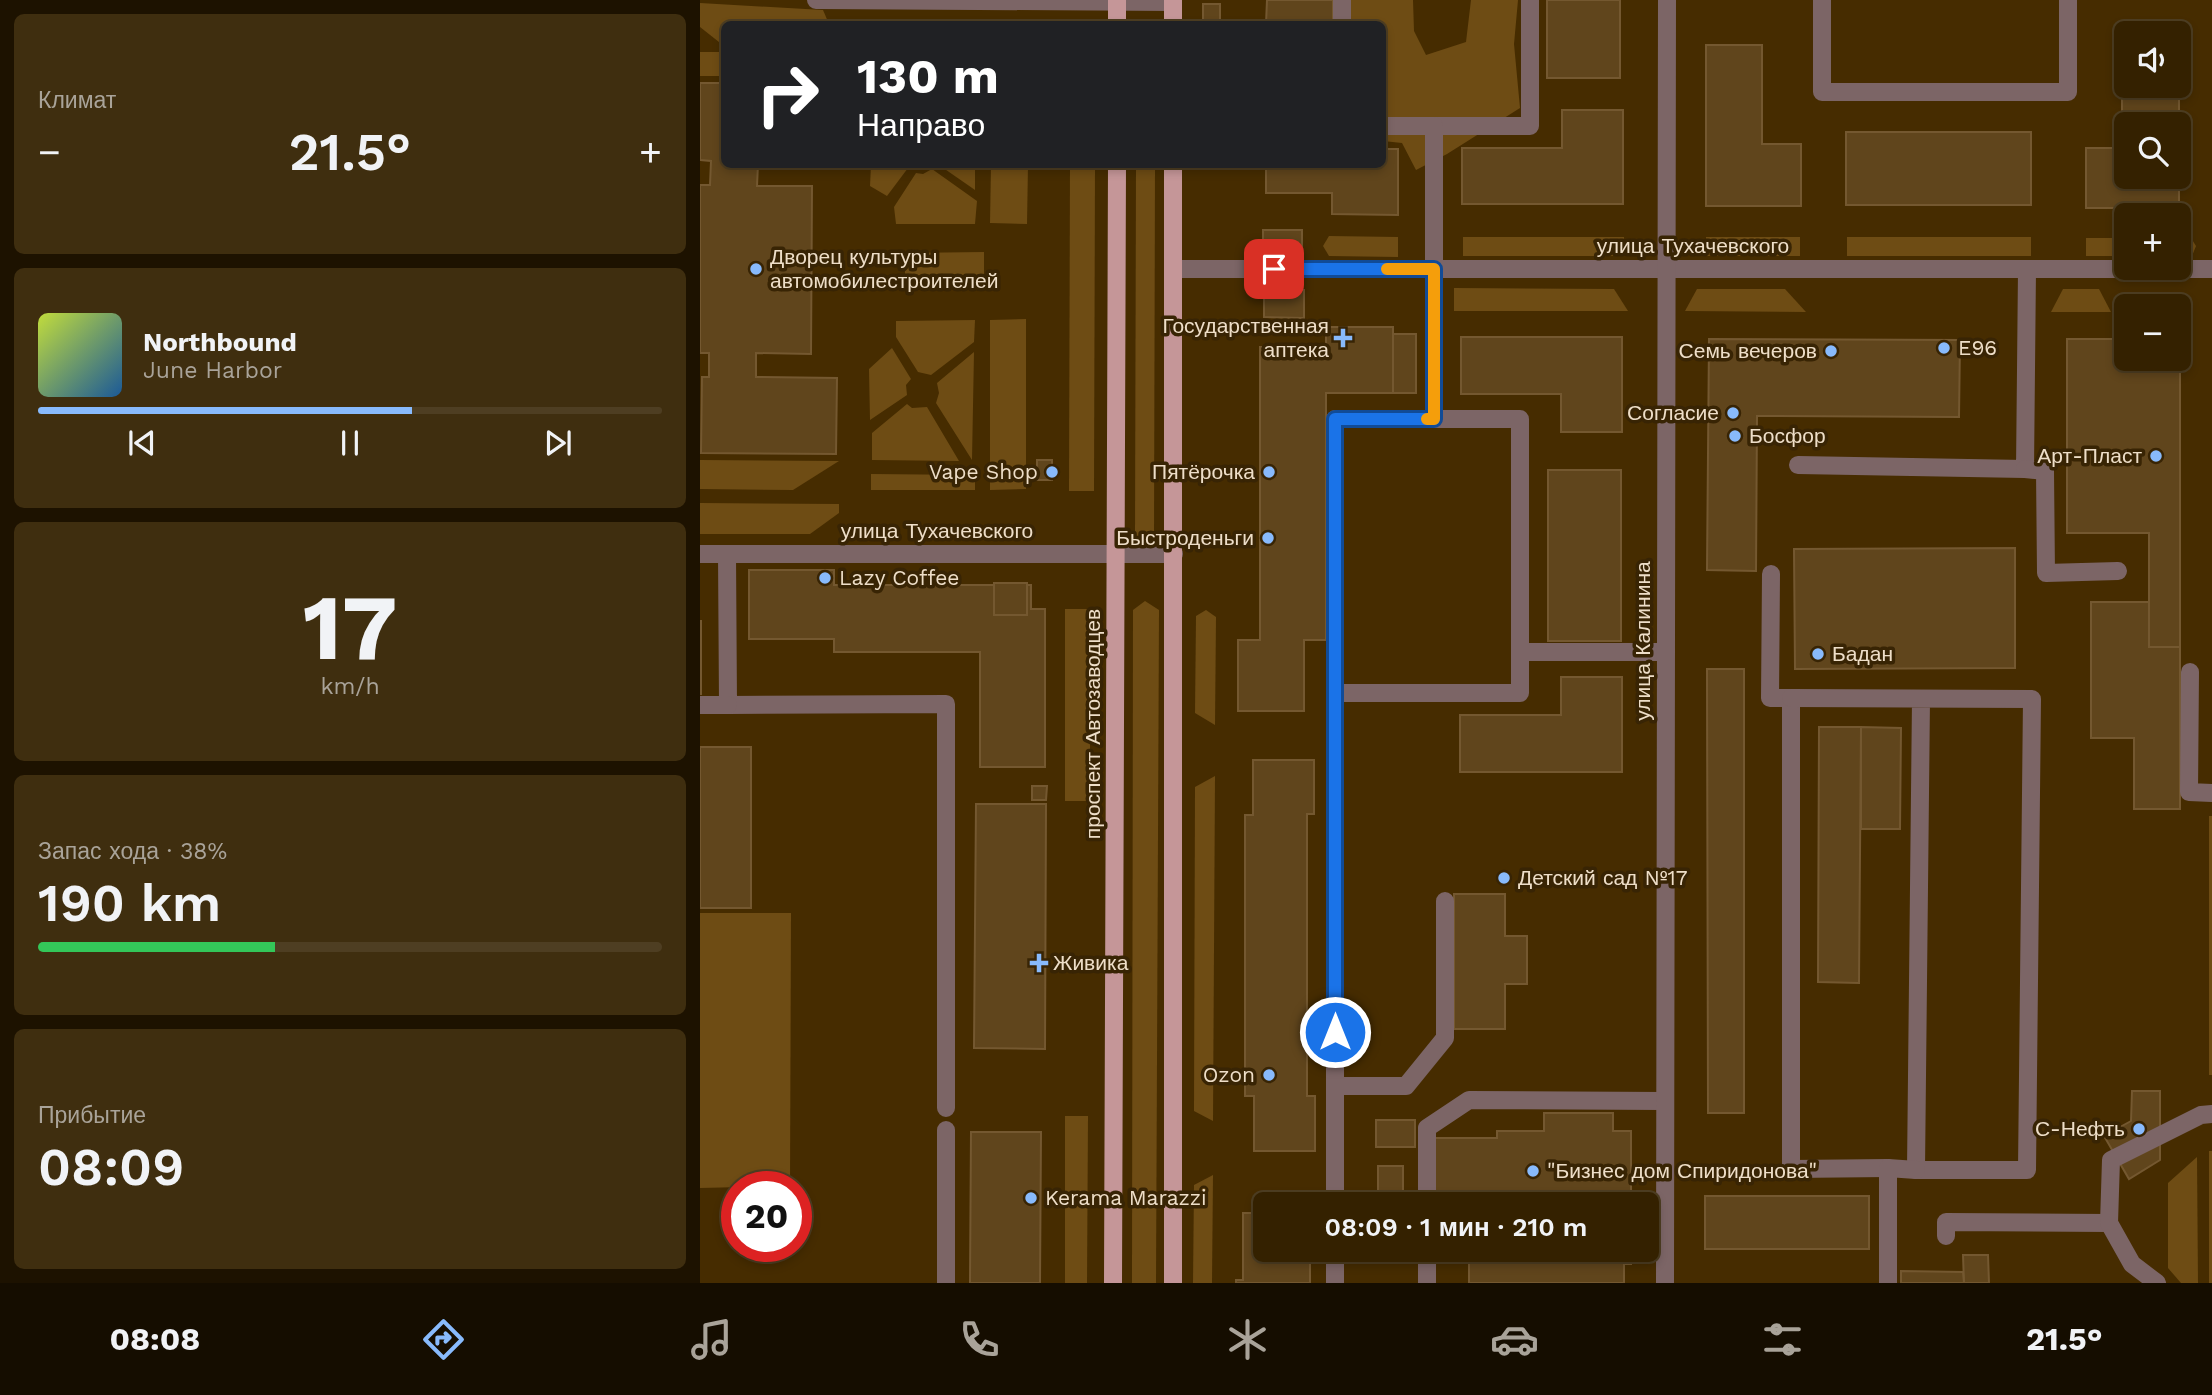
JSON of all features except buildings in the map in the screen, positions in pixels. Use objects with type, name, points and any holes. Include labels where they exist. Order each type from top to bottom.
[{"type":"main road","points":[[1117,1],[1117,21]]},
{"type":"main road","points":[[1173,1],[1173,21]]},
{"type":"main road","name":"проспект Автозаводцев","points":[[1113,1283],[1117,168]]},
{"type":"main road","points":[[1173,168],[1173,1283]]},
{"type":"street","points":[[816,0],[1173,1]]},
{"type":"street","points":[[1342,0],[1342,21]]},
{"type":"street","points":[[1386,126],[1530,126],[1530,0]]},
{"type":"street","name":"улица Калинина","points":[[1665,1283],[1667,0]]},
{"type":"street","points":[[1822,0],[1822,92],[2068,92],[2068,0]]},
{"type":"street","points":[[1434,126],[1434,419]]},
{"type":"street","name":"улица Тухачевского","points":[[1174,269],[2212,269]]},
{"type":"street","points":[[2025,469],[2027,269]]},
{"type":"street","points":[[1335,693],[1520,693],[1520,419],[1335,419],[1335,693],[1335,1192]]},
{"type":"street","points":[[1798,466],[2045,471],[2046,573],[2118,572]]},
{"type":"street","name":"улица Тухачевского","points":[[700,554],[1174,554]]},
{"type":"street","points":[[727,554],[728,705]]},
{"type":"street","points":[[1771,574],[1770,698],[1791,698],[1921,699],[2032,699],[2027,1170],[1791,1168],[1791,698]]},
{"type":"street","points":[[1520,652],[1666,652]]},
{"type":"street","points":[[2190,672],[2189,792],[2212,793]]},
{"type":"street","points":[[1916,1170],[1921,699]]},
{"type":"street","points":[[700,705],[946,704],[946,1108]]},
{"type":"street","points":[[1335,1086],[1406,1086],[1446,1038],[1446,901]]},
{"type":"street","points":[[1427,1192],[1427,1128],[1469,1100],[1664,1101]]},
{"type":"street","points":[[2157,1283],[2132,1264],[2109,1223],[2111,1160],[2201,1115],[2212,1114]]},
{"type":"street","points":[[946,1130],[946,1283]]},
{"type":"street","points":[[1888,1167],[1888,1283]]},
{"type":"street","points":[[1946,1236],[1946,1222],[2109,1223]]},
{"type":"street","points":[[1335,1262],[1335,1283]]},
{"type":"street","points":[[1427,1262],[1427,1283]]},
{"type":"shaded area","points":[[1342,0],[1413,0],[1414,31],[1426,55],[1466,42],[1471,0],[1518,0],[1514,44],[1520,108],[1447,154],[1416,170],[1402,143],[1386,141],[1386,21],[1338,21]]},
{"type":"shaded area","points":[[700,3],[823,10],[828,21],[721,21],[721,44],[700,27]]},
{"type":"shaded area","points":[[700,52],[721,52],[721,76],[700,76]]},
{"type":"shaded area","points":[[871,168],[908,168],[887,196],[870,186]]},
{"type":"shaded area","points":[[943,168],[975,168],[975,190]]},
{"type":"shaded area","points":[[991,168],[1028,168],[1027,224],[990,223]]},
{"type":"shaded area","points":[[1070,168],[1095,168],[1094,491],[1069,491]]},
{"type":"shaded area","points":[[1136,168],[1155,168],[1154,537],[1144,543],[1135,537]]},
{"type":"shaded area","points":[[932,169],[977,201],[975,224],[896,224],[894,207],[916,173],[923,174]]},
{"type":"shaded area","points":[[1329,236],[1398,237],[1398,257],[1329,256],[1323,246]]},
{"type":"shaded area","points":[[1463,237],[1624,237],[1624,256],[1463,256]]},
{"type":"shaded area","points":[[1706,237],[1800,237],[1800,256],[1706,256]]},
{"type":"shaded area","points":[[1847,237],[2031,237],[2031,256],[1847,256]]},
{"type":"shaded area","points":[[2086,238],[2114,238],[2114,256],[2086,256]]},
{"type":"shaded area","points":[[2191,238],[2196,246],[2191,256]]},
{"type":"shaded area","points":[[984,252],[984,288],[905,289],[905,253]]},
{"type":"shaded area","points":[[1454,288],[1614,289],[1628,311],[1454,311]]},
{"type":"shaded area","points":[[1697,289],[1785,289],[1806,312],[1685,311]]},
{"type":"shaded area","points":[[2063,289],[2099,289],[2111,312],[2051,312]]},
{"type":"shaded area","points":[[1026,319],[1026,489],[990,490],[990,320]]},
{"type":"shaded area","points":[[975,320],[974,342],[931,375],[918,372],[896,337],[896,321]]},
{"type":"shaded area","points":[[892,348],[911,379],[906,385],[907,395],[870,420],[869,369]]},
{"type":"shaded area","points":[[974,352],[972,460],[936,403],[939,393],[937,383]]},
{"type":"shaded area","points":[[907,404],[912,408],[927,407],[959,461],[872,460],[872,433]]},
{"type":"shaded area","points":[[700,460],[839,461],[793,490],[700,489]]},
{"type":"shaded area","points":[[871,474],[975,475],[975,490],[871,490]]},
{"type":"shaded area","points":[[700,503],[839,504],[839,513],[810,534],[700,534]]},
{"type":"shaded area","points":[[1145,601],[1159,610],[1156,1283],[1132,1283],[1133,610]]},
{"type":"shaded area","points":[[1065,609],[1090,609],[1090,801],[1065,801]]},
{"type":"shaded area","points":[[1206,610],[1216,617],[1215,725],[1195,713],[1196,616]]},
{"type":"shaded area","points":[[1215,776],[1213,1121],[1194,1111],[1195,787]]},
{"type":"shaded area","points":[[2209,816],[2212,816],[2212,1075],[2209,1075]]},
{"type":"shaded area","points":[[700,913],[791,913],[790,1171],[721,1171],[721,1188],[700,1188]]},
{"type":"shaded area","points":[[1065,1116],[1088,1116],[1087,1283],[1065,1283]]},
{"type":"shaded area","points":[[2209,1151],[2212,1151],[2212,1283],[2209,1283]]},
{"type":"shaded area","points":[[2197,1157],[2198,1283],[2181,1283],[2168,1268],[2168,1183]]},
{"type":"shaded area","points":[[1213,1175],[1212,1283],[1193,1283],[1194,1185]]},
{"type":"slow traffic","points":[[1387,269],[1434,269],[1434,419],[1427,419]]},
{"type":"place","name":"Дворец культуры автомобилестроителей","points":[[756,269]]},
{"type":"place","name":"Государственная аптека","points":[[1343,338]]},
{"type":"place","name":"E96","points":[[1944,348]]},
{"type":"place","name":"Семь вечеров","points":[[1831,351]]},
{"type":"place","name":"Согласие","points":[[1733,413]]},
{"type":"place","name":"Босфор","points":[[1735,436]]},
{"type":"place","name":"Арт-Пласт","points":[[2156,456]]},
{"type":"place","name":"Vape Shop","points":[[1052,472]]},
{"type":"place","name":"Пятёрочка","points":[[1269,472]]},
{"type":"place","name":"Быстроденьги","points":[[1268,538]]},
{"type":"place","name":"Lazy Coffee","points":[[825,578]]},
{"type":"place","name":"Бадан","points":[[1818,654]]},
{"type":"place","name":"Детский сад №17","points":[[1504,878]]},
{"type":"place","name":"Живика","points":[[1039,963]]},
{"type":"place","name":"Ozon","points":[[1269,1075]]},
{"type":"place","name":"С-Нефть","points":[[2139,1129]]},
{"type":"place","name":"\"Бизнес дом Спиридонова\"","points":[[1533,1171]]},
{"type":"place","name":"Kerama Marazzi","points":[[1031,1198]]},
{"type":"route","points":[[1274,269],[1434,269],[1434,419],[1335,419],[1335,1032]]}]
